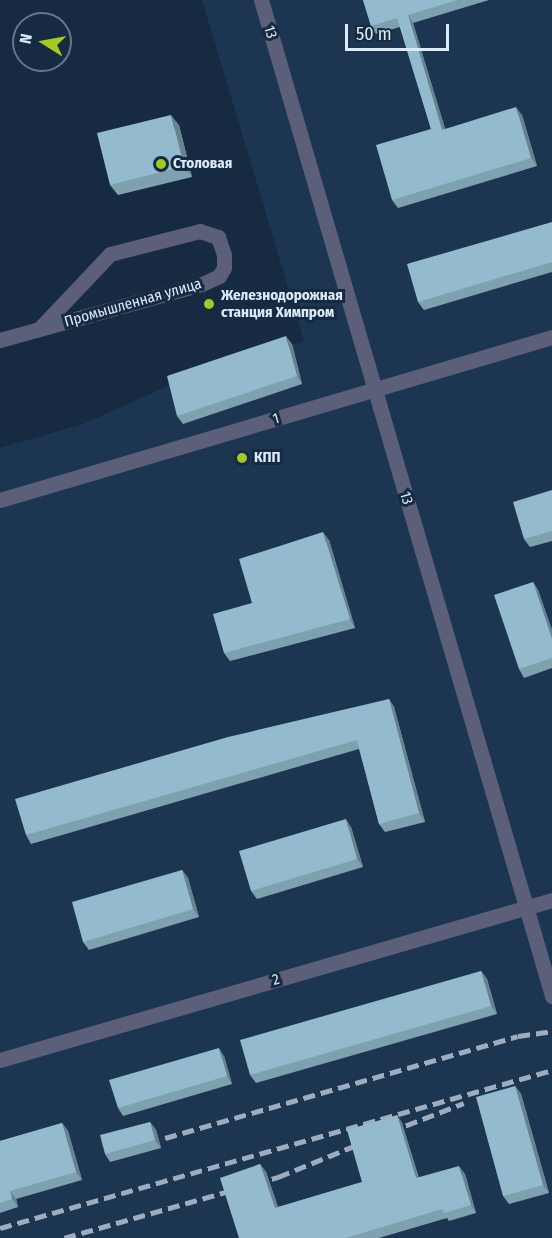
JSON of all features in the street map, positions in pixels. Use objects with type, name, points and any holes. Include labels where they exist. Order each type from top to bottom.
[{"type":"street","name":"13","points":[[261,0],[552,996]]},
{"type":"street","name":"Промышленная улица","points":[[0,340],[202,284],[219,276],[224,268],[225,255],[218,237],[200,231],[110,254],[40,328]]},
{"type":"street","name":"1","points":[[0,500],[552,337]]},
{"type":"street","name":"2","points":[[0,1060],[552,900]]},
{"type":"shaded area","points":[[202,0],[552,0],[552,1238],[0,1238],[0,448],[83,424],[172,384],[304,341]]},
{"type":"building","points":[[363,0],[457,0],[408,15],[442,130],[516,107],[531,158],[392,200],[376,145],[431,129],[397,18],[371,26]]},
{"type":"building","points":[[171,115],[184,166],[110,185],[97,133]]},
{"type":"building","points":[[552,222],[552,262],[418,302],[407,264]]},
{"type":"building","points":[[286,336],[297,376],[177,416],[167,376]]},
{"type":"building","points":[[552,490],[552,531],[524,539],[513,502]]},
{"type":"building","points":[[323,532],[350,619],[224,653],[213,614],[252,603],[239,559]]},
{"type":"building","points":[[533,582],[552,639],[552,658],[519,669],[494,595]]},
{"type":"building","points":[[389,699],[419,813],[379,824],[357,740],[26,835],[15,799],[228,737]]},
{"type":"building","points":[[346,819],[357,859],[251,891],[239,851]]},
{"type":"building","points":[[182,870],[193,909],[83,942],[72,902]]},
{"type":"building","points":[[481,971],[491,1006],[250,1075],[240,1040]]},
{"type":"building","points":[[219,1048],[227,1076],[118,1108],[109,1080]]},
{"type":"building","points":[[515,1086],[543,1185],[503,1196],[476,1097]]},
{"type":"building","points":[[397,1115],[416,1178],[459,1166],[471,1205],[444,1213],[442,1209],[346,1238],[239,1238],[220,1178],[260,1164],[275,1208],[362,1182],[347,1130]]},
{"type":"building","points":[[150,1122],[155,1140],[105,1154],[100,1135]]},
{"type":"building","points":[[62,1123],[76,1172],[10,1191],[12,1199],[0,1203],[0,1141]]},
{"type":"railway","points":[[165,1138],[518,1036],[552,1031]]},
{"type":"railway","points":[[0,1228],[552,1070]]},
{"type":"railway","points":[[389,1132],[464,1103]]},
{"type":"railway","points":[[64,1238],[278,1177],[366,1141]]},
{"type":"place","name":"Столовая","points":[[161,164]]},
{"type":"place","name":"Железнодорожная станция Химпром","points":[[209,304]]},
{"type":"place","name":"КПП","points":[[242,458]]}]
